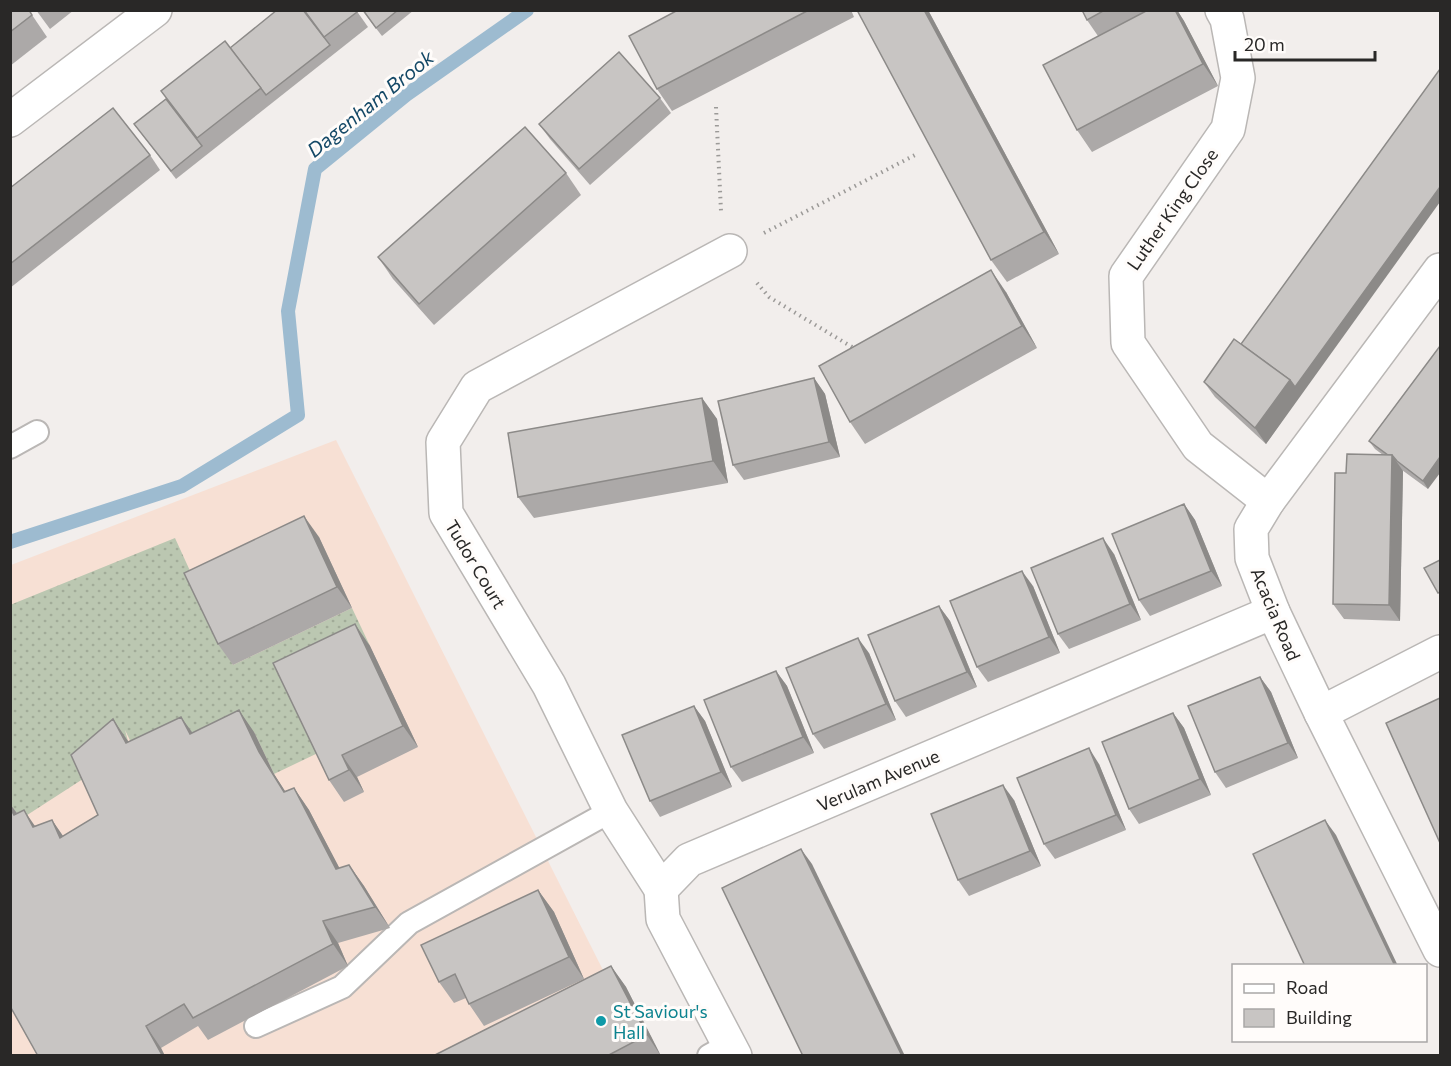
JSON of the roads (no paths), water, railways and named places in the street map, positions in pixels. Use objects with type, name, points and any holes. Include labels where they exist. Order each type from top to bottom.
[{"type":"street","points":[[10,120],[155,10]]},
{"type":"street","name":"Luther King Close","points":[[1222,10],[1227,20],[1238,78],[1228,129],[1126,276],[1128,343],[1198,446],[1268,501]]},
{"type":"street","name":"Tudor Court","points":[[661,889],[610,811],[549,685],[446,513],[443,442],[477,387],[730,251]]},
{"type":"street","name":"Acacia Road","points":[[1440,270],[1268,501],[1251,529],[1252,558],[1273,612],[1440,950]]},
{"type":"street","name":"Verulam Avenue","points":[[661,889],[689,860],[1273,612]]},
{"type":"street","points":[[1321,713],[1440,652]]},
{"type":"street","points":[[661,889],[663,919],[724,1052]]},
{"type":"lane","points":[[10,447],[37,432]]},
{"type":"lane","points":[[256,1026],[342,987],[409,923],[610,811]]},
{"type":"waterway","name":"Dagenham Brook","points":[[10,542],[182,486],[298,415],[288,311],[315,169],[406,95],[527,10]]},
{"type":"place","name":"St Saviour's Hall","points":[[601,1021]]}]
